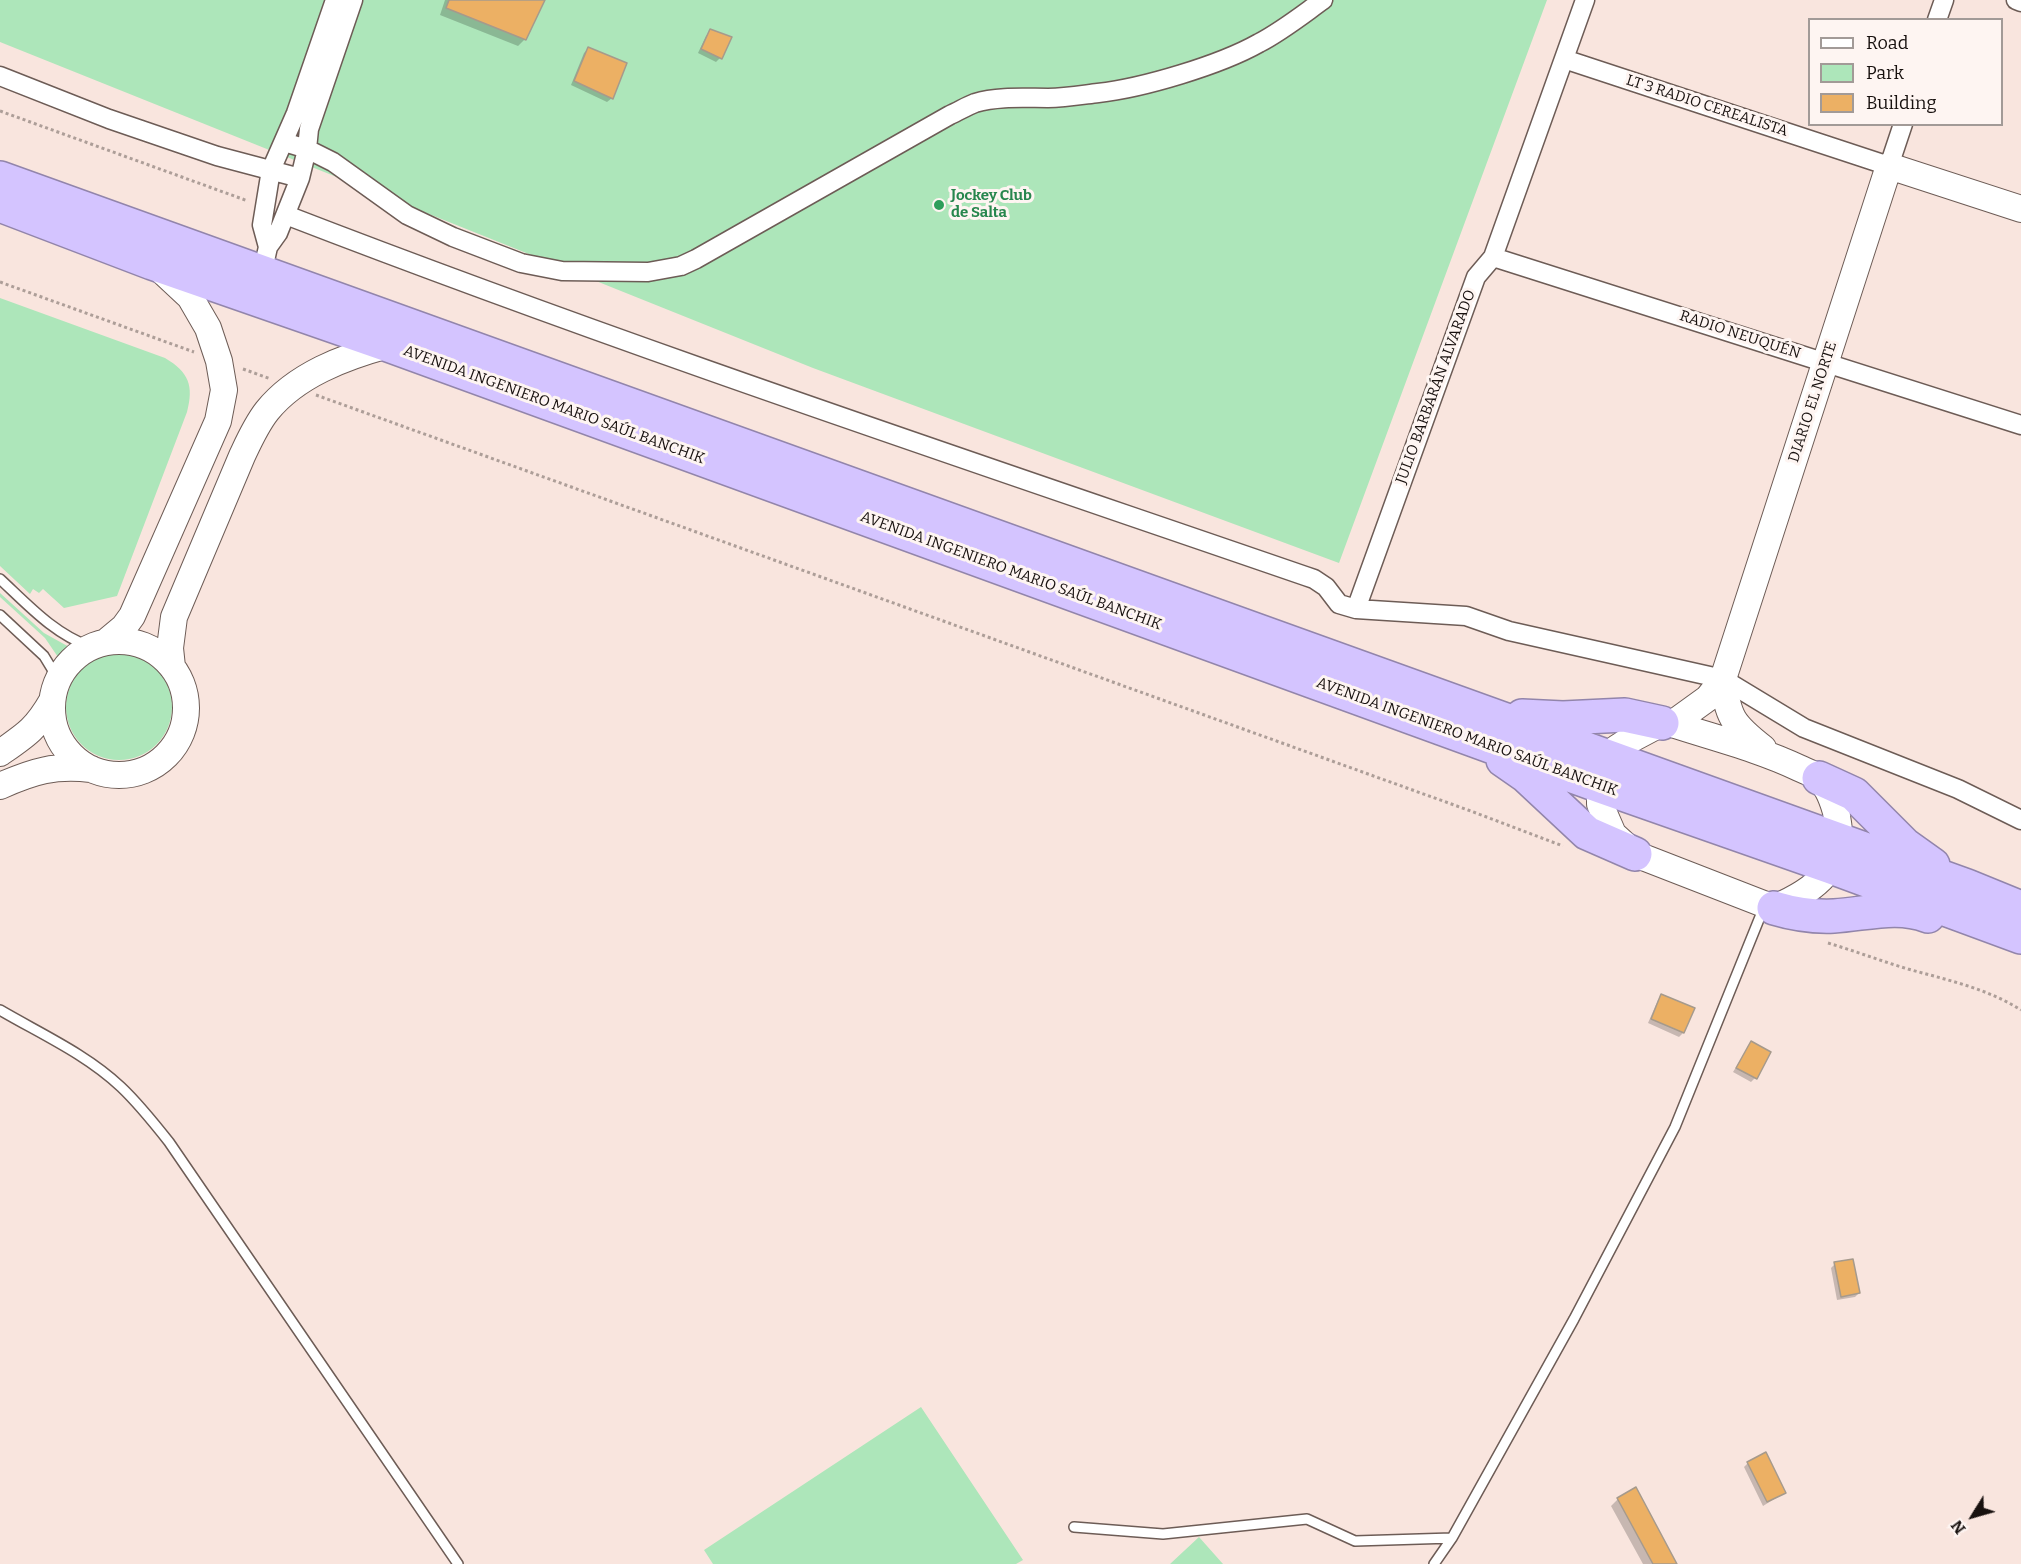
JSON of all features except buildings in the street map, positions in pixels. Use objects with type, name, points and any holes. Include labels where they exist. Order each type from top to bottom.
[{"type":"highway","name":"AVENIDA INGENIERO MARIO SAÚL BANCHIK","points":[[0,178],[265,260],[1477,724],[1836,854],[2014,925]]},
{"type":"highway","name":"AVENIDA INGENIERO MARIO SAÚL BANCHIK","points":[[0,205],[152,263],[1477,724]]},
{"type":"highway","points":[[1477,724],[1625,715],[1667,724]]},
{"type":"highway","points":[[1477,724],[1526,776],[1587,832],[1635,854]]},
{"type":"highway","points":[[1819,778],[1854,794],[1920,857],[1984,893]]},
{"type":"highway","name":"AVENIDA INGENIERO MARIO SAÚL BANCHIK","points":[[1836,854],[1984,893],[2014,925]]},
{"type":"highway","points":[[1769,906],[1812,916],[1835,916],[1896,909],[1915,911],[1968,932],[2014,925]]},
{"type":"street","points":[[265,260],[262,225],[271,170],[284,142],[335,0]]},
{"type":"street","points":[[265,260],[300,178],[309,129],[353,0]]},
{"type":"street","points":[[284,142],[307,149],[333,162],[407,215],[453,237],[521,263],[562,271],[664,271],[696,259],[950,114],[977,103],[1007,98],[1050,98],[1100,93],[1137,86],[1179,74],[1257,45],[1284,29],[1323,0]]},
{"type":"street","name":"JULIO BARBARÁN ALVARADO","points":[[1356,609],[1476,278],[1492,256],[1585,0]]},
{"type":"street","points":[[1939,18],[1944,0]]},
{"type":"street","points":[[2016,0],[2021,2]]},
{"type":"street","name":"LT 3 RADIO CEREALISTA","points":[[1564,59],[2021,209]]},
{"type":"street","points":[[0,76],[217,156],[300,178]]},
{"type":"street","name":"DIARIO EL NORTE","points":[[1723,679],[1902,126]]},
{"type":"street","points":[[286,215],[391,256],[695,366],[1314,579],[1326,587],[1339,604],[1356,609],[1466,616],[1509,631],[1723,679],[1804,728],[1958,789],[2021,820]]},
{"type":"street","name":"RADIO NEUQUÉN","points":[[1492,256],[2021,425]]},
{"type":"street","points":[[0,753],[40,722],[72,660],[124,627],[132,616],[218,421],[224,390],[219,361],[208,328],[190,297],[152,263]]},
{"type":"street","points":[[172,667],[170,648],[174,617],[242,456],[268,410],[293,387],[324,368],[388,345]]},
{"type":"street","points":[[0,786],[47,769],[64,766],[91,769],[112,775],[135,773],[155,765],[171,750],[182,730],[186,709],[183,687],[172,667],[159,654],[142,645],[124,641],[98,644]]},
{"type":"street","points":[[1667,724],[1774,756],[1819,778],[1836,812],[1836,854],[1810,889],[1794,899],[1769,906],[1635,854],[1613,834],[1600,804],[1605,772],[1617,748],[1667,724],[1708,698],[1723,679]]},
{"type":"street","points":[[1723,679],[1726,703],[1731,717],[1742,732],[1774,756]]},
{"type":"street","points":[[55,690],[53,722],[61,741],[74,757],[91,769]]},
{"type":"lane","points":[[0,579],[50,625],[74,641],[98,644]]},
{"type":"lane","points":[[0,615],[44,656],[55,690]]},
{"type":"lane","points":[[1434,1564],[1452,1538],[1574,1318],[1675,1127],[1769,906]]},
{"type":"lane","points":[[0,1010],[84,1058],[119,1085],[146,1113],[169,1142],[458,1564]]},
{"type":"lane","points":[[1074,1527],[1163,1534],[1307,1520],[1354,1541],[1452,1538]]},
{"type":"path","points":[[0,111],[265,207]]},
{"type":"path","points":[[0,282],[1457,806],[1564,847]]},
{"type":"path","points":[[1824,941],[1906,969],[1967,985],[2003,999],[2021,1010]]},
{"type":"green space","name":"Jockey Club de Salta","points":[[0,0],[1547,0],[1339,563],[813,368],[0,42]]},
{"type":"green space","points":[[0,298],[165,358],[180,369],[188,380],[190,395],[187,412],[117,596],[64,608],[43,589],[39,593],[33,589],[30,594],[0,566]]},
{"type":"green space","points":[[0,593],[44,633],[71,648],[60,660],[45,638],[0,597]]},
{"type":"green space","points":[[119,654],[139,658],[156,670],[168,687],[172,707],[168,727],[156,744],[139,756],[119,760],[99,756],[82,744],[70,727],[66,707],[70,687],[82,670],[99,658]]},
{"type":"green space","points":[[921,1407],[1023,1560],[1016,1564],[713,1564],[704,1550]]},
{"type":"green space","points":[[1199,1537],[1223,1564],[1170,1564]]},
{"type":"place","name":"Jockey Club de Salta","points":[[939,205]]}]
